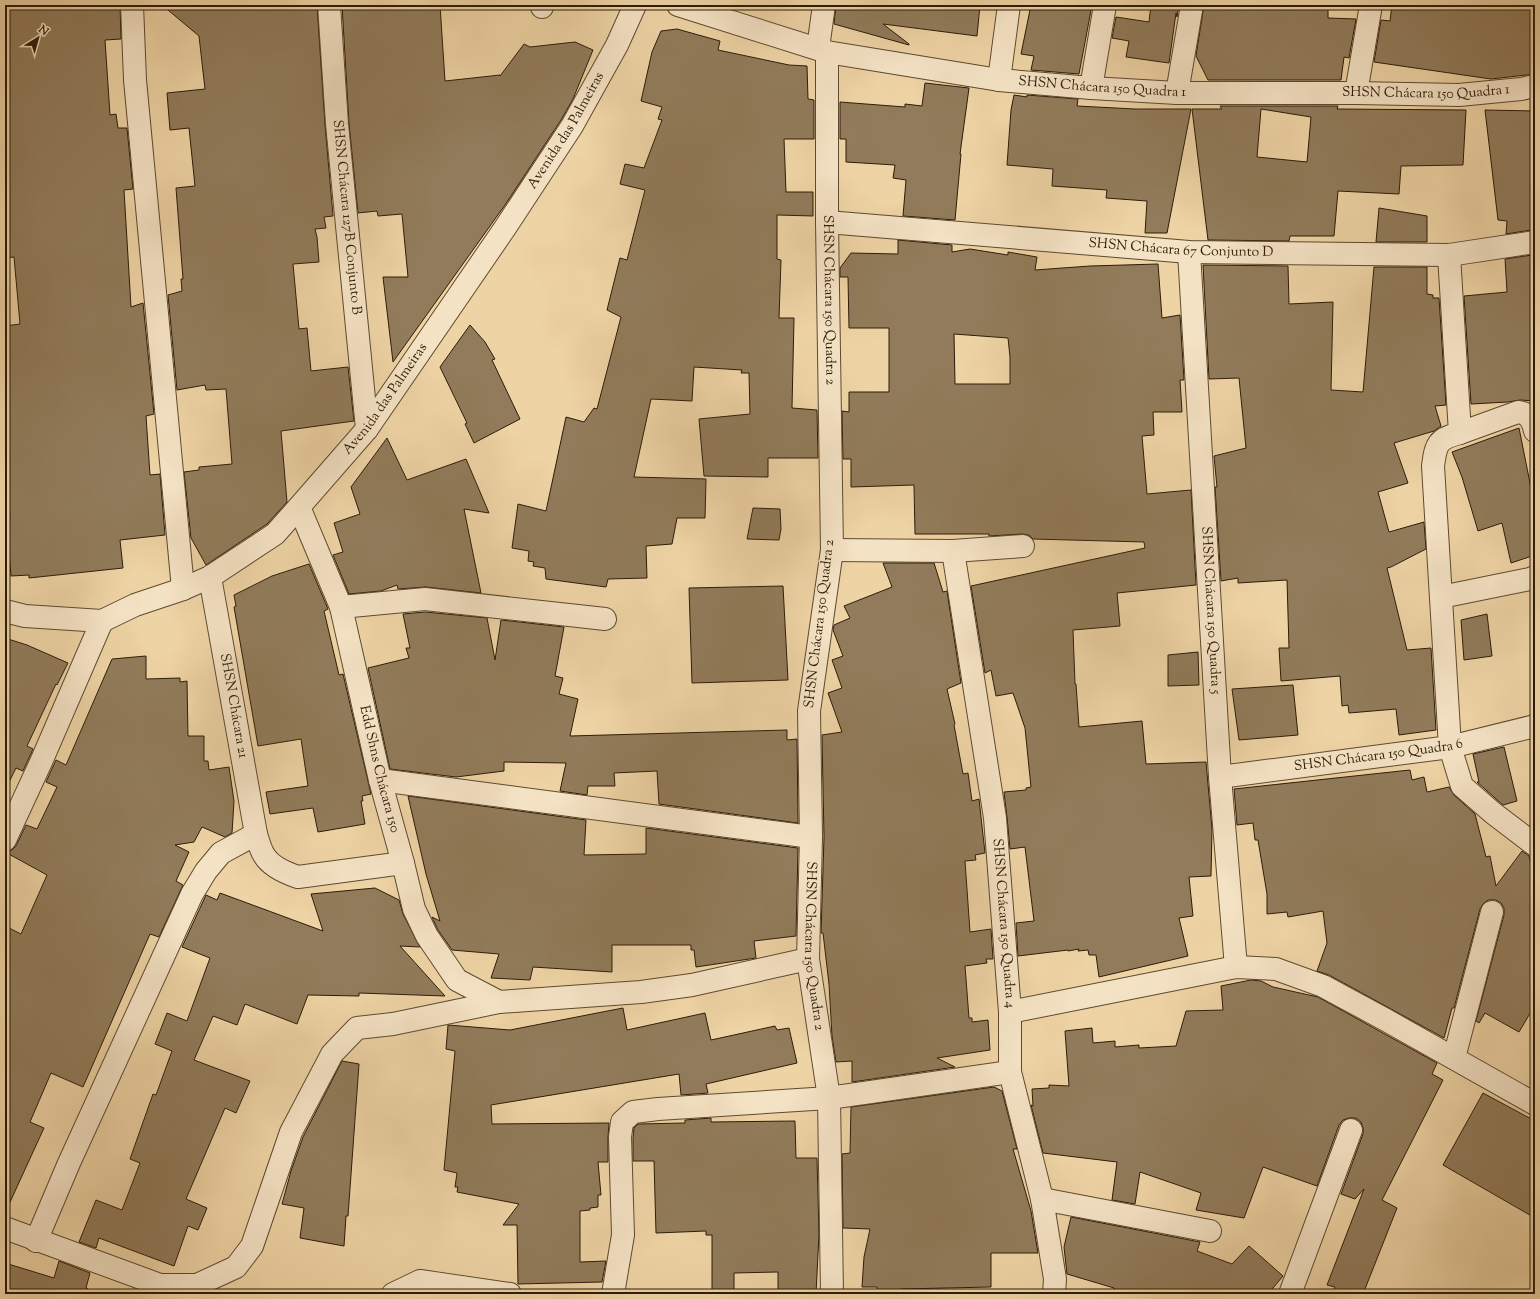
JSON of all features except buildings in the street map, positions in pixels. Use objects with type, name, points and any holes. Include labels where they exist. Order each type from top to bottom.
[{"type":"street","points":[[132,5],[135,80],[183,589]]},
{"type":"street","name":"SHSN Chácara 127B Conjunto B","points":[[329,5],[337,124],[367,430]]},
{"type":"street","name":"Avenida das Palmeiras","points":[[5,611],[25,616],[102,621],[135,605],[183,589],[210,577],[274,534],[300,507],[367,430],[505,228],[572,126],[617,45],[635,5]]},
{"type":"street","name":"SHSN Chácara 150 Quadra 1","points":[[678,5],[822,50],[999,80],[1091,88],[1177,93],[1356,92],[1459,95],[1521,89],[1535,86]]},
{"type":"street","name":"SHSN Chácara 150 Quadra 2","points":[[824,5],[822,50],[832,550],[809,711],[811,837],[808,959],[829,1098],[832,1294]]},
{"type":"street","points":[[999,80],[1009,5]]},
{"type":"street","points":[[1091,88],[1105,5]]},
{"type":"street","points":[[1177,93],[1192,5]]},
{"type":"street","points":[[1356,92],[1371,5]]},
{"type":"street","name":"SHSN Chácara 67 Conjunto D","points":[[826,222],[1189,252],[1449,255],[1535,242]]},
{"type":"street","name":"SHSN Chácara 150 Quadra 5","points":[[1189,252],[1220,777],[1236,967]]},
{"type":"street","points":[[1449,255],[1460,433]]},
{"type":"street","points":[[1535,431],[1534,423],[1530,417],[1523,412],[1518,412],[1449,436],[1440,441],[1435,453],[1433,466],[1450,747],[1462,786],[1493,813],[1535,845]]},
{"type":"street","name":"Edd Shns Chácara 150","points":[[300,507],[341,607],[380,780],[414,909],[427,936],[457,980],[499,1002]]},
{"type":"street","points":[[832,550],[953,551],[1023,546]]},
{"type":"street","name":"SHSN Chácara 150 Quadra 4","points":[[953,551],[995,818],[1010,1012],[1010,1072],[1042,1199],[1055,1279],[1054,1294]]},
{"type":"street","name":"SHSN Chácara 21","points":[[210,577],[256,834],[264,855],[272,864],[287,874],[298,877],[403,863]]},
{"type":"street","points":[[1441,597],[1530,580],[1535,577]]},
{"type":"street","points":[[341,607],[425,599],[605,619]]},
{"type":"street","points":[[5,840],[41,762],[102,621]]},
{"type":"street","name":"SHSN Chácara 150 Quadra 6","points":[[1220,777],[1450,747],[1535,726]]},
{"type":"street","points":[[380,780],[811,837]]},
{"type":"street","points":[[36,1241],[69,1164],[192,894],[206,871],[221,853],[256,834]]},
{"type":"street","points":[[1454,1058],[1492,912]]},
{"type":"street","points":[[5,1228],[36,1241],[160,1285],[197,1285],[236,1267],[252,1246],[291,1132],[332,1054],[357,1028],[393,1024],[499,1002],[641,992],[692,985],[808,959]]},
{"type":"street","points":[[1010,1012],[1236,967],[1276,969],[1323,986],[1535,1104]]},
{"type":"street","points":[[613,1294],[623,1235],[620,1136],[622,1122],[633,1112],[658,1108],[829,1098],[1010,1072]]},
{"type":"street","points":[[1290,1294],[1351,1130]]},
{"type":"street","points":[[1042,1199],[1210,1231]]},
{"type":"street","points":[[393,1294],[420,1282],[510,1294]]}]
